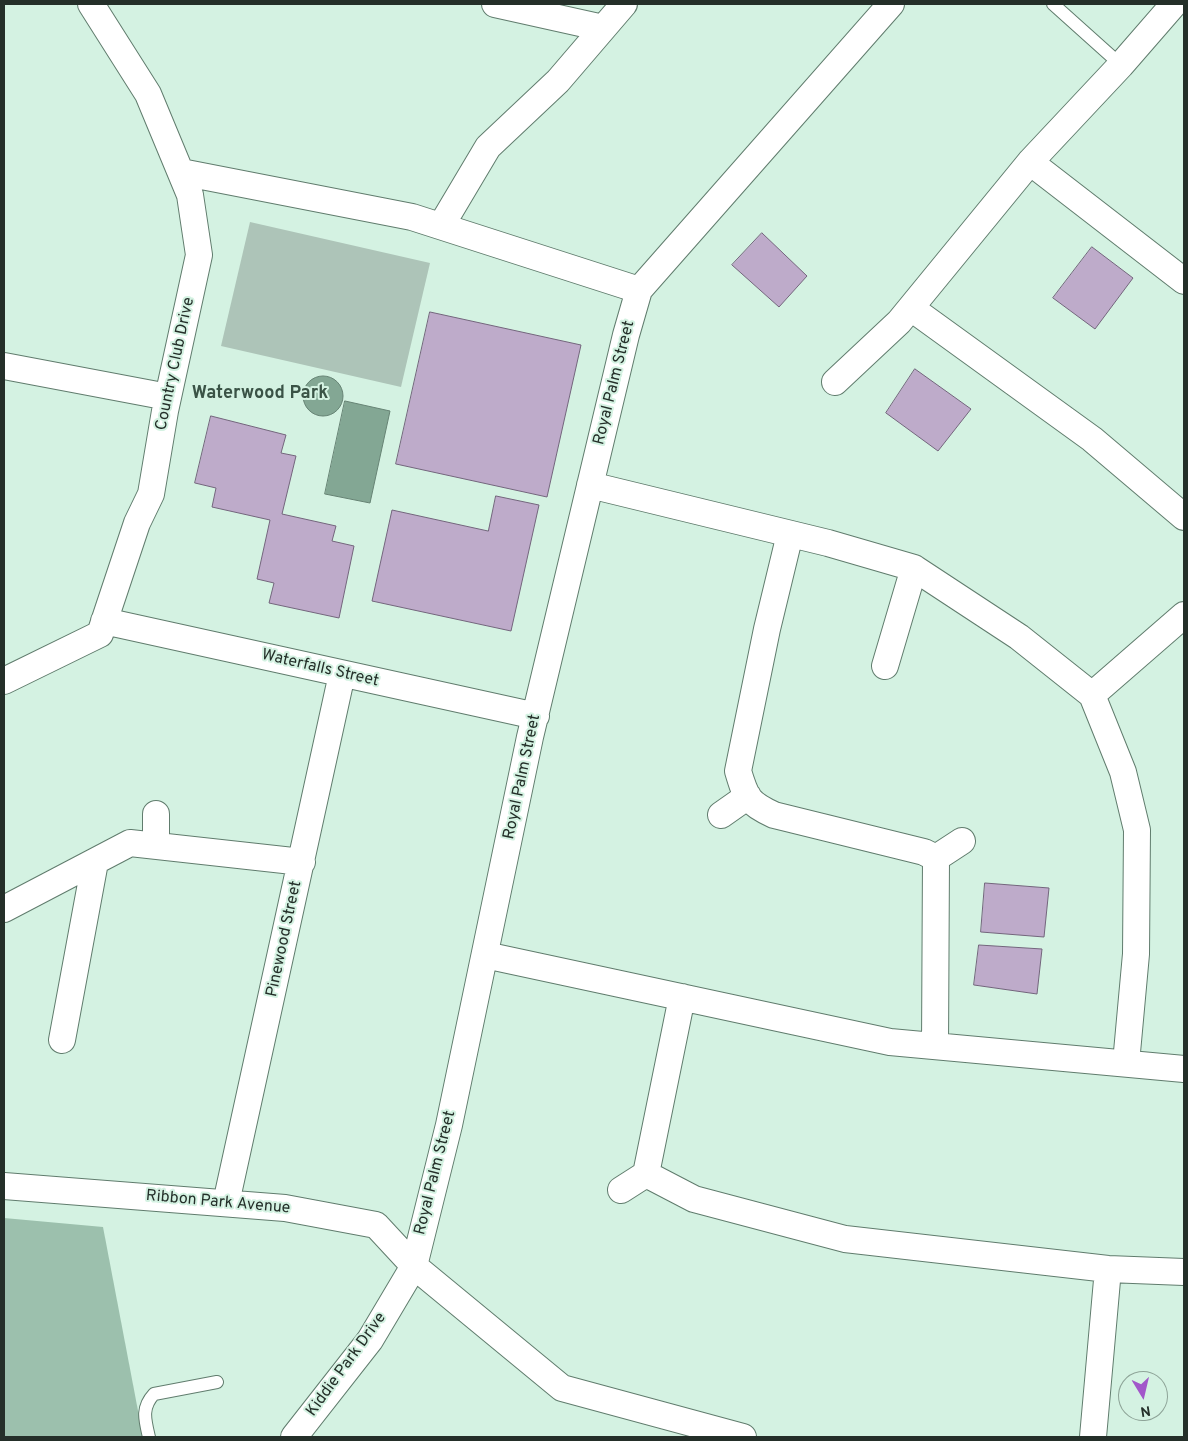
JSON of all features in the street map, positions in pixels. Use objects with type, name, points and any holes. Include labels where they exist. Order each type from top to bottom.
[{"type":"street","name":"Country Club Drive","points":[[4,681],[100,634],[137,522],[151,494],[168,397],[199,255],[190,195],[148,94],[91,4]]},
{"type":"street","points":[[495,4],[603,28]]},
{"type":"street","points":[[441,226],[488,147],[558,81],[624,4]]},
{"type":"street","points":[[181,172],[412,217],[639,290],[891,4]]},
{"type":"street","points":[[835,382],[899,322],[1030,162],[1121,65],[1174,4]]},
{"type":"street","points":[[1180,4],[1184,6]]},
{"type":"street","points":[[1030,162],[1184,281]]},
{"type":"street","name":"Royal Palm Street","points":[[414,1266],[449,1125],[536,716],[590,485],[639,290]]},
{"type":"street","points":[[911,308],[1092,439],[1184,517]]},
{"type":"street","points":[[4,366],[168,397]]},
{"type":"street","points":[[590,485],[790,534],[914,568],[1019,636],[1092,695],[1123,772],[1137,830],[1136,954],[1126,1063]]},
{"type":"street","points":[[790,534],[767,629],[738,771],[748,796],[753,806],[774,815],[924,852],[936,858]]},
{"type":"street","points":[[885,666],[914,568]]},
{"type":"street","points":[[1092,695],[1184,615]]},
{"type":"street","name":"Waterfalls Street","points":[[104,621],[536,716]]},
{"type":"street","name":"Pinewood Street","points":[[226,1203],[342,674]]},
{"type":"street","points":[[721,815],[748,796]]},
{"type":"street","points":[[156,814],[156,846]]},
{"type":"street","points":[[936,858],[962,841]]},
{"type":"street","points":[[4,909],[130,843],[302,862]]},
{"type":"street","points":[[935,1046],[936,858]]},
{"type":"street","points":[[62,1040],[95,862]]},
{"type":"street","points":[[485,954],[890,1042],[1184,1069]]},
{"type":"street","points":[[621,1190],[646,1174],[682,997]]},
{"type":"street","points":[[646,1174],[694,1199],[845,1239],[1108,1269],[1184,1272]]},
{"type":"street","name":"Ribbon Park Avenue","points":[[4,1186],[285,1208],[376,1226],[414,1266],[562,1388],[743,1437]]},
{"type":"street","name":"Kiddie Park Drive","points":[[294,1437],[370,1340],[414,1266]]},
{"type":"street","points":[[1093,1437],[1108,1269]]},
{"type":"lane","points":[[1053,4],[1121,65]]},
{"type":"lane","points":[[149,1437],[144,1412],[147,1401],[154,1394],[217,1382]]},
{"type":"shaded area","points":[[250,222],[430,263],[401,387],[221,346]]},
{"type":"shaded area","points":[[327,376],[334,379],[340,385],[343,396],[342,404],[334,413],[327,416],[319,416],[312,413],[304,404],[303,392],[306,385],[315,377]]},
{"type":"shaded area","points":[[345,401],[390,411],[370,503],[325,494]]},
{"type":"shaded area","points":[[4,1218],[103,1227],[143,1437],[4,1437]]},
{"type":"building","points":[[762,233],[807,276],[779,307],[732,265]]},
{"type":"building","points":[[1092,247],[1133,278],[1095,329],[1053,298]]},
{"type":"building","points":[[430,312],[581,345],[547,497],[396,464]]},
{"type":"building","points":[[915,369],[971,409],[938,451],[886,413]]},
{"type":"building","points":[[211,416],[286,435],[281,453],[296,456],[282,514],[336,526],[332,541],[354,546],[339,618],[269,603],[274,583],[257,579],[270,520],[212,507],[216,488],[195,483]]},
{"type":"building","points":[[496,496],[539,505],[511,631],[372,601],[392,510],[488,531]]},
{"type":"building","points":[[985,883],[1049,888],[1044,937],[981,932]]},
{"type":"building","points":[[979,945],[1042,949],[1037,994],[974,985]]},
{"type":"district","name":"Waterwood Park","points":[[260,394]]}]
